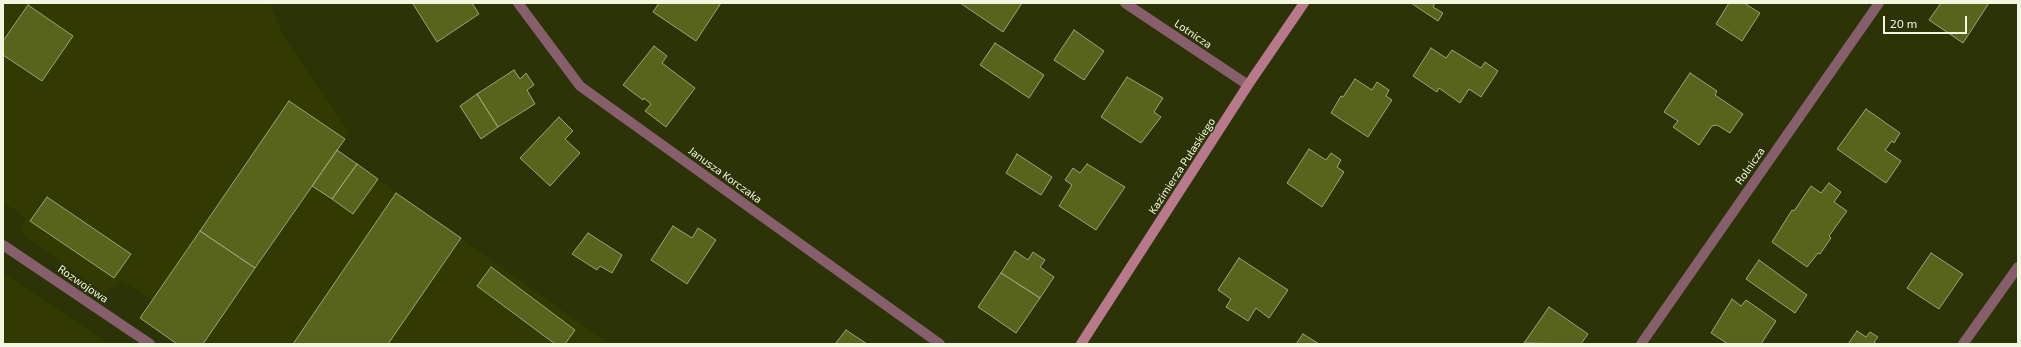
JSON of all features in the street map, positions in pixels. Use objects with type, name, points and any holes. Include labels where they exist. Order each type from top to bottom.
[{"type":"main road","name":"Kazimierza Pułaskiego","points":[[1081,344],[1248,85],[1304,3]]},
{"type":"street","name":"Janusza Korczaka","points":[[518,3],[580,86],[940,344]]},
{"type":"street","name":"Lotnicza","points":[[1125,3],[1248,85]]},
{"type":"street","name":"Rolnicza","points":[[1641,344],[1879,3]]},
{"type":"street","name":"Rozwojowa","points":[[3,244],[150,344]]},
{"type":"street","points":[[1963,344],[2018,267]]},
{"type":"shaded area","points":[[3,3],[270,3],[283,35],[349,132],[337,150],[609,344],[177,344],[140,318],[152,300],[122,281],[104,293],[21,233],[25,217],[3,202]]},
{"type":"shaded area","points":[[3,273],[110,344],[3,344]]},
{"type":"building","points":[[472,3],[479,14],[437,42],[413,4]]},
{"type":"building","points":[[659,3],[721,3],[696,41],[653,12]]},
{"type":"building","points":[[960,3],[1022,3],[1003,32]]},
{"type":"building","points":[[1411,3],[1435,3],[1433,7],[1443,13],[1438,21]]},
{"type":"building","points":[[1729,3],[1744,3],[1760,13],[1742,41],[1716,24]]},
{"type":"building","points":[[1941,3],[1989,3],[1963,43],[1929,20]]},
{"type":"building","points":[[28,5],[73,36],[42,81],[3,55],[3,41]]},
{"type":"building","points":[[1074,30],[1104,51],[1084,80],[1054,60]]},
{"type":"building","points":[[995,43],[1044,75],[1029,98],[980,65]]},
{"type":"building","points":[[654,46],[667,56],[662,63],[695,88],[666,127],[645,111],[651,104],[623,85]]},
{"type":"building","points":[[1431,48],[1446,58],[1452,50],[1481,68],[1485,62],[1498,71],[1481,97],[1469,89],[1460,103],[1439,88],[1437,92],[1413,76]]},
{"type":"building","points":[[514,70],[520,79],[526,73],[534,85],[527,90],[535,104],[498,127],[477,94]]},
{"type":"building","points":[[1690,73],[1717,91],[1715,95],[1743,114],[1730,133],[1717,125],[1712,126],[1699,145],[1673,127],[1678,121],[1664,112]]},
{"type":"building","points":[[1127,77],[1163,98],[1154,112],[1161,117],[1141,143],[1101,117]]},
{"type":"building","points":[[1355,79],[1372,90],[1377,82],[1389,90],[1386,96],[1392,100],[1368,137],[1331,113],[1341,96],[1343,97]]},
{"type":"building","points":[[477,94],[498,127],[481,139],[460,106]]},
{"type":"building","points":[[289,101],[345,139],[255,268],[200,231]]},
{"type":"building","points":[[1866,109],[1900,133],[1894,143],[1892,141],[1885,150],[1901,161],[1886,183],[1837,149]]},
{"type":"building","points":[[559,117],[573,131],[565,139],[580,153],[550,186],[520,158]]},
{"type":"building","points":[[1309,149],[1326,160],[1331,153],[1341,160],[1337,167],[1344,172],[1322,207],[1287,183]]},
{"type":"building","points":[[337,150],[357,164],[332,199],[312,186]]},
{"type":"building","points":[[1017,154],[1052,177],[1041,195],[1006,173]]},
{"type":"building","points":[[357,164],[378,179],[353,214],[332,199]]},
{"type":"building","points":[[1087,164],[1125,187],[1096,230],[1059,206],[1072,185],[1065,180],[1073,168],[1080,173]]},
{"type":"building","points":[[1829,183],[1841,192],[1834,202],[1847,211],[1829,236],[1831,238],[1820,254],[1818,253],[1807,267],[1772,242],[1792,210],[1794,211],[1811,186],[1821,193]]},
{"type":"building","points":[[396,193],[461,238],[388,344],[293,344]]},
{"type":"building","points":[[47,197],[131,254],[114,278],[30,221]]},
{"type":"building","points":[[673,226],[692,238],[698,228],[716,240],[687,284],[651,260]]},
{"type":"building","points":[[200,231],[255,268],[203,344],[177,344],[140,318]]},
{"type":"building","points":[[588,233],[622,255],[612,273],[600,266],[597,270],[572,254]]},
{"type":"building","points":[[1015,251],[1028,260],[1033,252],[1045,260],[1040,267],[1054,277],[1040,298],[1001,273]]},
{"type":"building","points":[[1931,253],[1963,274],[1939,309],[1907,288]]},
{"type":"building","points":[[1239,258],[1288,290],[1269,318],[1256,308],[1248,321],[1226,307],[1231,299],[1218,290]]},
{"type":"building","points":[[1759,260],[1807,295],[1795,313],[1746,279]]},
{"type":"building","points":[[491,267],[575,330],[565,344],[555,344],[477,286]]},
{"type":"building","points":[[1001,273],[1040,298],[1016,333],[978,307]]},
{"type":"building","points":[[1732,299],[1741,306],[1746,300],[1776,321],[1761,344],[1728,344],[1711,333]]},
{"type":"building","points":[[1549,307],[1588,334],[1581,344],[1524,343]]},
{"type":"building","points":[[846,330],[867,344],[835,344]]},
{"type":"building","points":[[1857,331],[1866,337],[1870,332],[1878,337],[1874,342],[1877,344],[1848,344]]},
{"type":"building","points":[[1303,334],[1319,344],[1296,344]]}]
